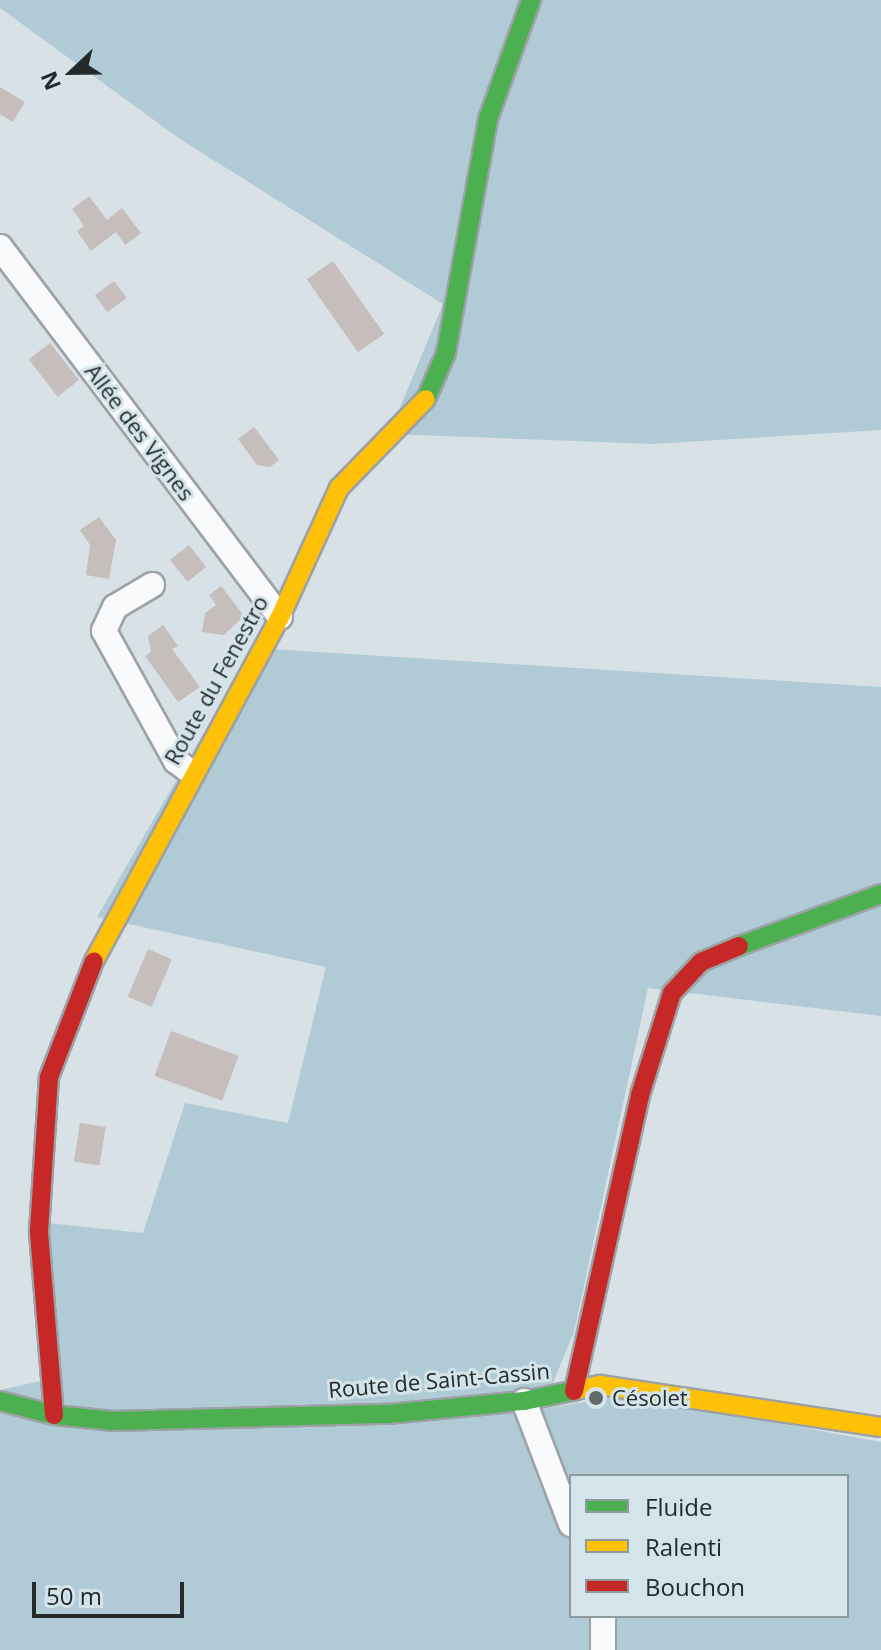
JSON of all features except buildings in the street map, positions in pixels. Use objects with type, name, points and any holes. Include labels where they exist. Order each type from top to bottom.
[{"type":"street","name":"Route du Fenestro","points":[[54,1415],[39,1231],[49,1077],[96,955],[192,773],[280,617],[339,488],[422,408],[446,353],[488,119],[531,0]]},
{"type":"street","name":"Allée des Vignes","points":[[0,247],[280,617]]},
{"type":"street","points":[[152,585],[115,607],[104,631],[176,761],[192,773]]},
{"type":"street","points":[[574,1391],[640,1095],[672,993],[701,962],[721,952],[881,894]]},
{"type":"street","name":"Route de Saint-Cassin","points":[[0,1401],[54,1415],[114,1421],[388,1414],[524,1401],[600,1385],[881,1427]]},
{"type":"street","points":[[524,1401],[569,1519]]},
{"type":"street","points":[[603,1618],[603,1650]]},
{"type":"shaded area","points":[[0,0],[881,0],[881,430],[652,444],[389,434],[443,304],[180,139],[0,8]]},
{"type":"shaded area","points":[[253,648],[881,687],[881,1016],[648,988],[574,1332],[542,1409],[628,1395],[881,1442],[881,1650],[0,1650],[0,1390],[41,1381],[29,1221],[143,1233],[185,1103],[288,1123],[326,967],[97,917]]},
{"type":"traffic: fast","points":[[426,399],[446,353],[488,119],[531,0]]},
{"type":"traffic: fast","points":[[739,946],[881,894]]},
{"type":"traffic: fast","points":[[0,1401],[54,1415],[114,1421],[388,1414],[524,1401],[576,1390]]},
{"type":"traffic: slow","points":[[94,961],[280,617],[339,488],[426,399]]},
{"type":"traffic: slow","points":[[576,1390],[600,1385],[881,1427]]},
{"type":"traffic: jam","points":[[574,1391],[640,1095],[672,993],[701,962],[739,946]]},
{"type":"traffic: jam","points":[[54,1415],[39,1231],[49,1077],[94,961]]},
{"type":"place","name":"Césolet","points":[[596,1398]]}]
